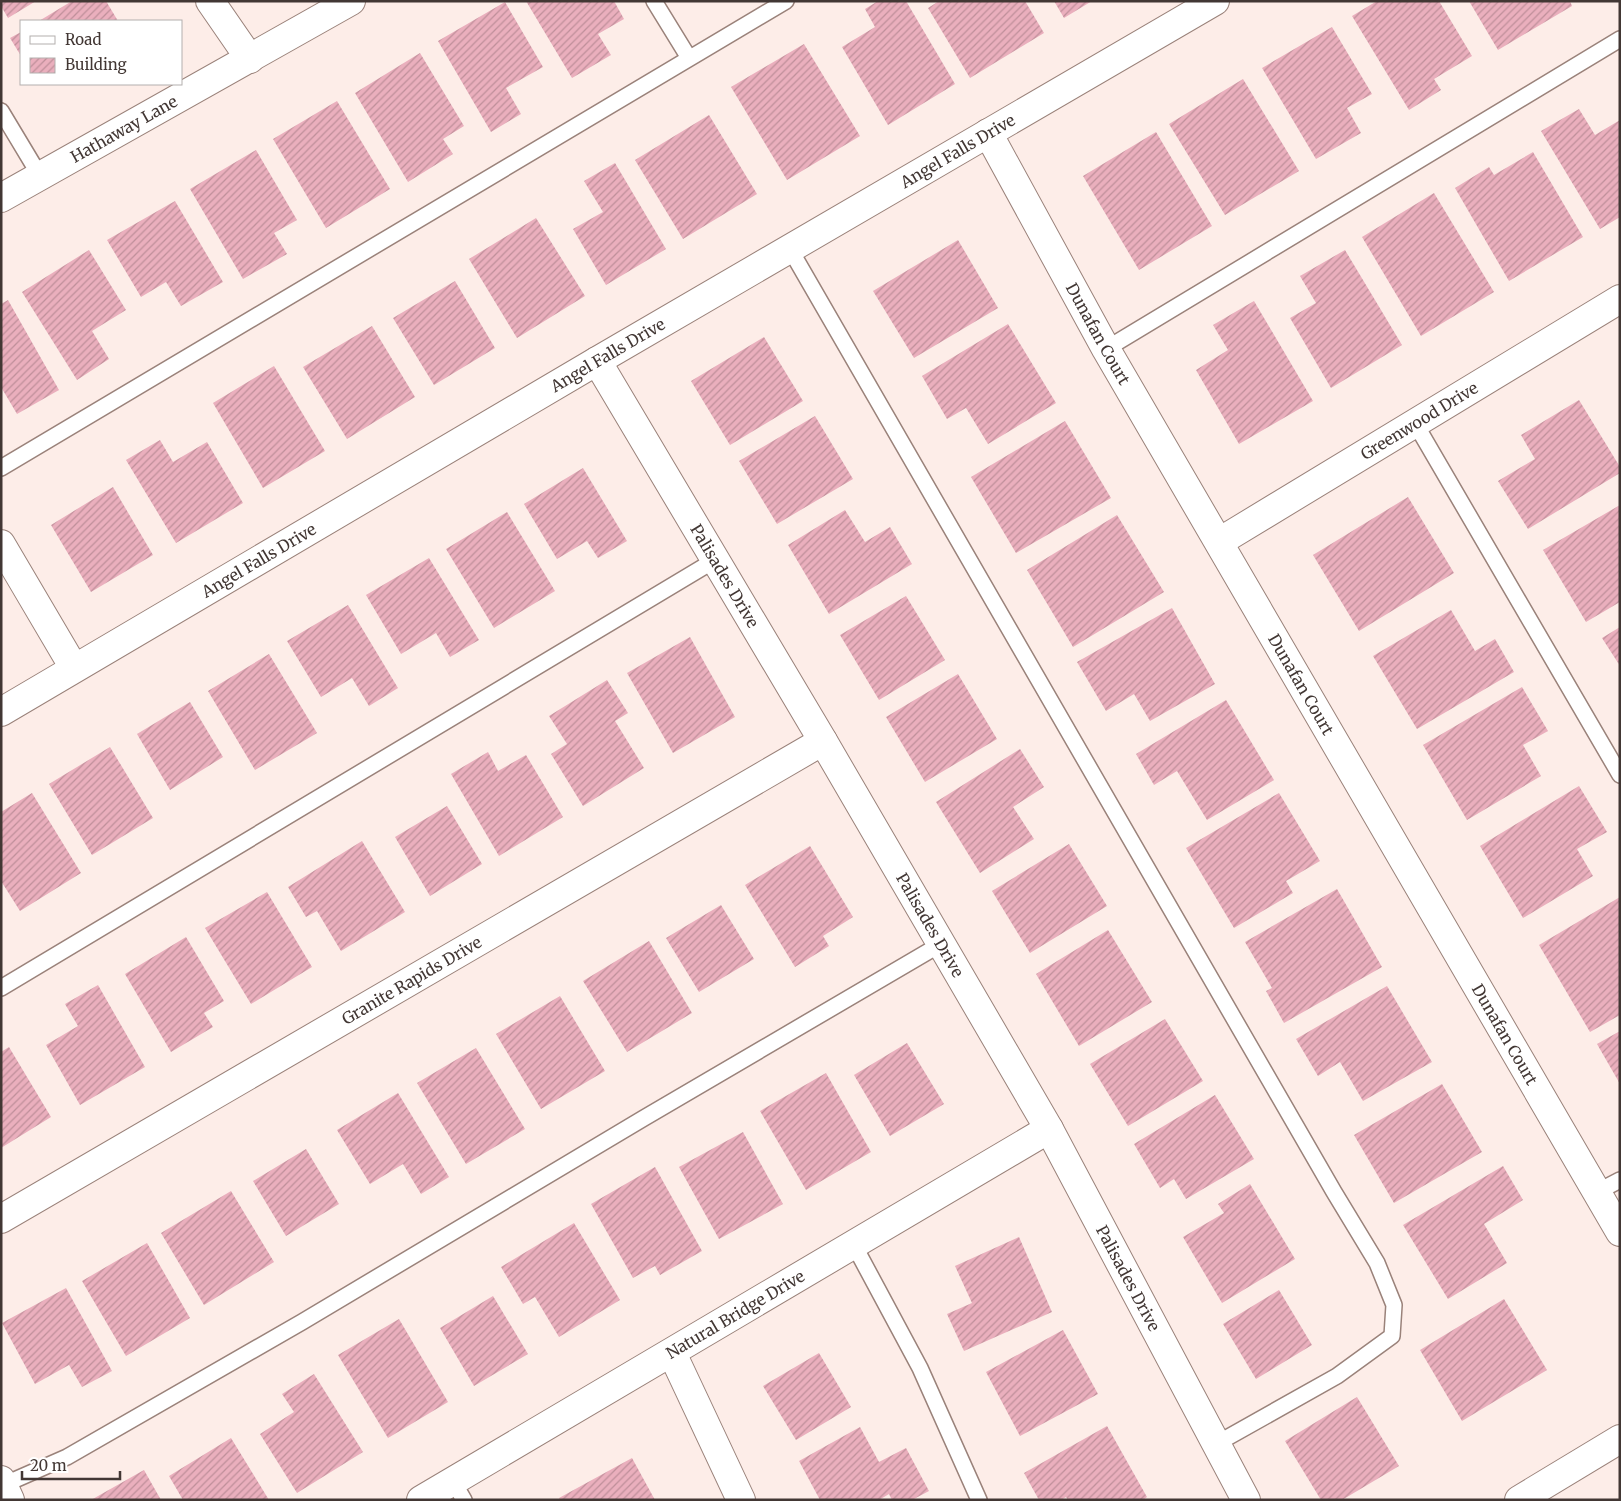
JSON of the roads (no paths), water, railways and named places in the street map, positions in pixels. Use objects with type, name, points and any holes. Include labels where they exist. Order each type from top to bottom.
[{"type":"street","points":[[210,1],[250,59]]},
{"type":"street","name":"Hathaway Lane","points":[[1,198],[351,1]]},
{"type":"street","name":"Angel Falls Drive","points":[[1,712],[597,361],[1215,1]]},
{"type":"street","name":"Dunafan Court","points":[[988,133],[1106,349],[1219,542],[1608,1186],[1620,1232]]},
{"type":"street","name":"Greenwood Drive","points":[[1219,542],[1415,423],[1617,308]]},
{"type":"street","name":"Palisades Drive","points":[[597,361],[823,741],[1049,1129],[1246,1500]]},
{"type":"street","points":[[1,544],[74,668]]},
{"type":"street","name":"Granite Rapids Drive","points":[[1,1219],[823,741]]},
{"type":"street","name":"Natural Bridge Drive","points":[[420,1500],[458,1490],[672,1353],[1049,1129]]},
{"type":"street","points":[[672,1353],[741,1500]]},
{"type":"street","points":[[1519,1500],[1620,1439]]},
{"type":"lane","points":[[654,1],[690,58]]},
{"type":"lane","points":[[1,468],[786,1]]},
{"type":"lane","points":[[1106,349],[1620,39]]},
{"type":"lane","points":[[1,110],[40,176]]},
{"type":"lane","points":[[790,249],[1314,1158],[1377,1263],[1394,1305],[1392,1336],[1337,1376],[1216,1444]]},
{"type":"lane","points":[[1415,423],[1620,775]]},
{"type":"lane","points":[[1,988],[715,560]]},
{"type":"lane","points":[[4,1488],[67,1457],[294,1327],[941,944]]},
{"type":"lane","points":[[854,1245],[920,1368],[979,1500]]}]
